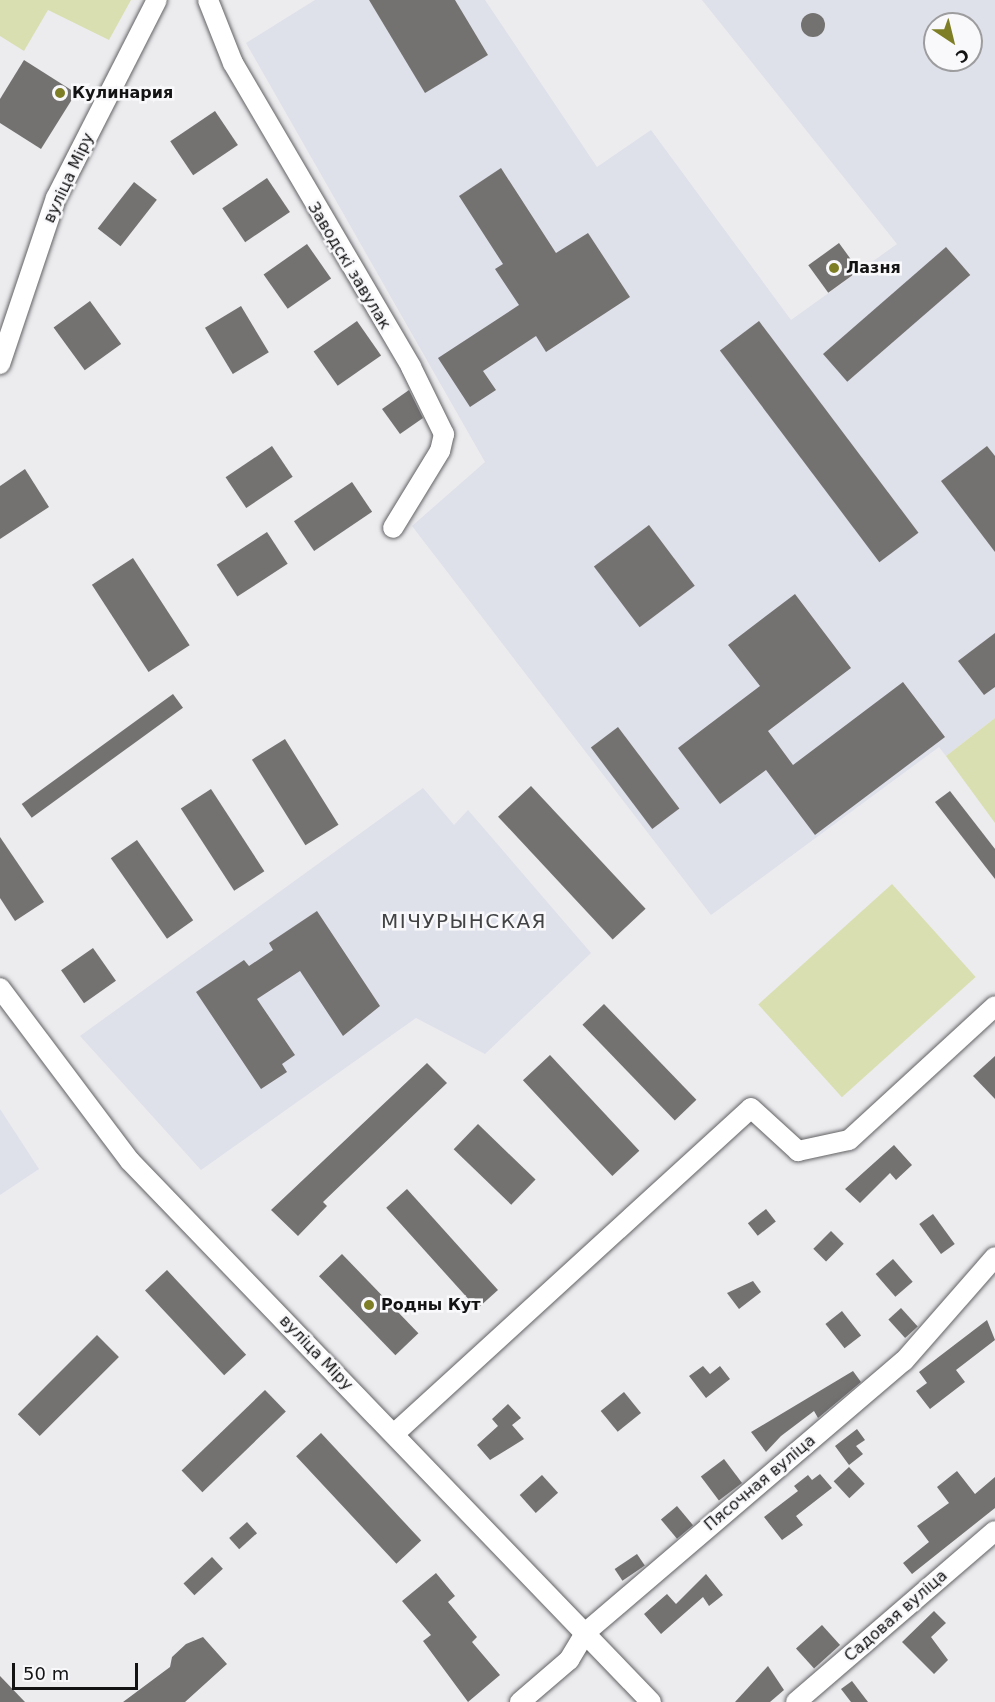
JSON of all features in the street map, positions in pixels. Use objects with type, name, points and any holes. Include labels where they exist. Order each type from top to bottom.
[{"type":"street","name":"вуліца Міру","points":[[0,364],[56,198],[157,0]]},
{"type":"street","name":"Заводскі завулак","points":[[208,0],[233,63],[277,144],[436,413],[444,434],[440,452],[393,528]]},
{"type":"street","name":"вуліца Міру","points":[[0,988],[93,1119],[130,1161],[651,1702]]},
{"type":"street","points":[[394,1434],[751,1108],[798,1151],[849,1140],[995,1006]]},
{"type":"street","name":"Пясочная вуліца","points":[[520,1702],[569,1660],[585,1633],[904,1361],[995,1257]]},
{"type":"street","name":"Садовая вуліца","points":[[796,1702],[995,1531]]},
{"type":"shaded area","points":[[315,0],[485,0],[597,167],[651,130],[791,320],[897,244],[702,0],[995,0],[995,718],[946,756],[939,747],[711,915],[412,526],[485,462],[246,43]]},
{"type":"shaded area","points":[[423,788],[454,825],[468,810],[591,953],[485,1054],[416,1018],[201,1170],[80,1036]]},
{"type":"shaded area","points":[[0,1109],[39,1169],[0,1195]]},
{"type":"green space","points":[[0,0],[131,0],[109,40],[48,10],[24,51],[0,36]]},
{"type":"green space","points":[[995,718],[995,823],[946,756]]},
{"type":"green space","points":[[892,884],[976,977],[842,1097],[758,1004]]},
{"type":"building","points":[[369,0],[455,0],[488,55],[425,93]]},
{"type":"building","points":[[813,13],[822,16],[825,25],[822,34],[813,37],[804,34],[801,25],[804,16]]},
{"type":"building","points":[[24,60],[76,93],[41,149],[0,123],[0,99]]},
{"type":"building","points":[[215,111],[238,145],[193,175],[170,141]]},
{"type":"building","points":[[501,168],[556,253],[588,233],[630,297],[546,352],[536,336],[483,371],[496,390],[470,407],[438,358],[519,305],[495,269],[503,264],[459,196]]},
{"type":"building","points":[[267,178],[290,212],[245,242],[222,208]]},
{"type":"building","points":[[134,182],[157,200],[121,246],[98,228]]},
{"type":"building","name":"Лазня","points":[[839,243],[859,271],[828,293],[808,265]]},
{"type":"building","points":[[307,244],[331,278],[288,309],[264,274]]},
{"type":"building","points":[[946,247],[970,275],[847,382],[823,354]]},
{"type":"building","points":[[90,301],[121,344],[85,370],[54,327]]},
{"type":"building","points":[[241,306],[269,352],[233,374],[205,328]]},
{"type":"building","points":[[357,321],[381,355],[338,386],[314,351]]},
{"type":"building","points":[[759,321],[918,533],[879,562],[720,350]]},
{"type":"building","points":[[409,390],[423,418],[400,434],[382,409]]},
{"type":"building","points":[[272,446],[293,477],[246,508],[226,477]]},
{"type":"building","points":[[987,446],[995,456],[995,552],[941,481]]},
{"type":"building","points":[[25,469],[49,507],[0,539],[0,486]]},
{"type":"building","points":[[352,482],[372,512],[314,551],[294,521]]},
{"type":"building","points":[[649,525],[695,586],[640,627],[594,567]]},
{"type":"building","points":[[267,532],[288,564],[237,597],[217,565]]},
{"type":"building","points":[[133,558],[190,645],[149,672],[92,585]]},
{"type":"building","points":[[795,594],[851,668],[768,731],[793,765],[903,682],[945,737],[815,835],[766,770],[720,804],[678,748],[760,686],[728,645]]},
{"type":"building","points":[[995,633],[995,687],[984,695],[958,661]]},
{"type":"building","points":[[173,694],[183,708],[32,818],[22,804]]},
{"type":"building","points":[[618,727],[679,808],[652,829],[591,747]]},
{"type":"building","points":[[285,739],[339,825],[305,845],[252,760]]},
{"type":"building","points":[[531,786],[646,909],[613,940],[498,817]]},
{"type":"building","points":[[211,789],[264,871],[234,891],[181,809]]},
{"type":"building","points":[[950,791],[995,849],[995,879],[935,802]]},
{"type":"building","points":[[0,837],[44,902],[15,921],[0,898]]},
{"type":"building","points":[[137,840],[193,920],[167,939],[111,858]]},
{"type":"building","points":[[317,911],[380,1006],[343,1036],[300,971],[257,999],[295,1055],[282,1064],[287,1072],[261,1089],[196,992],[244,960],[249,966],[273,950],[269,943]]},
{"type":"building","points":[[93,948],[116,981],[84,1003],[61,970]]},
{"type":"building","points":[[604,1004],[696,1100],[675,1121],[582,1025]]},
{"type":"building","points":[[550,1055],[639,1151],[612,1176],[523,1080]]},
{"type":"building","points":[[995,1056],[995,1099],[973,1076]]},
{"type":"building","points":[[427,1063],[447,1083],[323,1202],[327,1206],[298,1236],[271,1210]]},
{"type":"building","points":[[478,1124],[536,1180],[511,1205],[454,1149]]},
{"type":"building","points":[[894,1145],[912,1165],[896,1180],[890,1173],[860,1203],[845,1189]]},
{"type":"building","points":[[407,1189],[498,1290],[477,1309],[386,1208]]},
{"type":"building","points":[[766,1209],[776,1222],[758,1236],[748,1223]]},
{"type":"building","points":[[933,1214],[955,1244],[941,1254],[919,1224]]},
{"type":"building","points":[[831,1231],[844,1244],[826,1261],[813,1249]]},
{"type":"building","name":"Родны Кут","points":[[342,1254],[418,1333],[395,1355],[319,1276]]},
{"type":"building","points":[[893,1259],[913,1282],[895,1297],[876,1274]]},
{"type":"building","points":[[167,1270],[246,1355],[224,1375],[145,1290]]},
{"type":"building","points":[[753,1281],[761,1292],[739,1309],[727,1293]]},
{"type":"building","points":[[901,1308],[918,1327],[905,1338],[888,1319]]},
{"type":"building","points":[[842,1311],[861,1335],[845,1348],[825,1324]]},
{"type":"building","points":[[987,1320],[995,1340],[956,1370],[965,1382],[930,1409],[916,1391],[927,1383],[919,1372]]},
{"type":"building","points":[[97,1335],[119,1357],[40,1436],[18,1414]]},
{"type":"building","points":[[703,1366],[710,1374],[720,1366],[730,1379],[706,1398],[689,1376]]},
{"type":"building","points":[[853,1371],[861,1382],[818,1418],[814,1411],[781,1436],[766,1452],[751,1432]]},
{"type":"building","points":[[265,1390],[286,1412],[202,1492],[182,1471]]},
{"type":"building","points":[[624,1392],[641,1413],[618,1432],[601,1411]]},
{"type":"building","points":[[508,1404],[521,1418],[512,1425],[524,1439],[490,1460],[477,1445],[498,1426],[492,1419]]},
{"type":"building","points":[[857,1429],[865,1440],[856,1446],[863,1454],[849,1465],[835,1446]]},
{"type":"building","points":[[321,1433],[421,1541],[396,1564],[296,1456]]},
{"type":"building","points":[[724,1459],[742,1483],[719,1500],[701,1476]]},
{"type":"building","points":[[849,1467],[865,1484],[849,1498],[834,1481]]},
{"type":"building","points":[[957,1471],[975,1494],[995,1477],[995,1508],[912,1574],[903,1563],[929,1542],[917,1526],[949,1503],[937,1487]]},
{"type":"building","points":[[820,1474],[832,1488],[796,1516],[803,1525],[782,1540],[764,1517],[798,1491],[794,1486],[808,1475],[812,1480]]},
{"type":"building","points":[[542,1475],[558,1493],[536,1513],[520,1495]]},
{"type":"building","points":[[677,1506],[693,1525],[677,1539],[661,1519]]},
{"type":"building","points":[[247,1522],[257,1533],[239,1549],[229,1538]]},
{"type":"building","points":[[637,1554],[645,1566],[622,1581],[615,1569]]},
{"type":"building","points":[[212,1557],[223,1569],[194,1595],[183,1584]]},
{"type":"building","points":[[436,1573],[455,1596],[448,1602],[477,1637],[472,1642],[500,1675],[468,1702],[423,1641],[431,1635],[402,1601]]},
{"type":"building","points":[[706,1574],[723,1595],[709,1606],[703,1597],[661,1634],[644,1614],[667,1594],[676,1604]]},
{"type":"building","points":[[934,1611],[946,1623],[931,1637],[948,1660],[934,1674],[902,1642]]},
{"type":"building","points":[[822,1625],[840,1645],[814,1668],[796,1648]]},
{"type":"building","points":[[203,1637],[227,1664],[185,1702],[123,1702],[170,1667],[172,1657],[186,1644]]},
{"type":"building","points":[[768,1666],[784,1690],[770,1702],[735,1702]]},
{"type":"building","points":[[0,1676],[25,1702],[0,1702]]},
{"type":"building","points":[[852,1681],[868,1702],[851,1702],[841,1689]]},
{"type":"place","name":"Кулинария","points":[[60,93]]},
{"type":"place","name":"Лазня","points":[[834,268]]},
{"type":"place","name":"Родны Кут","points":[[369,1305]]},
{"type":"district","name":"МІЧУРЫНСКАЯ","points":[[464,921]]}]
